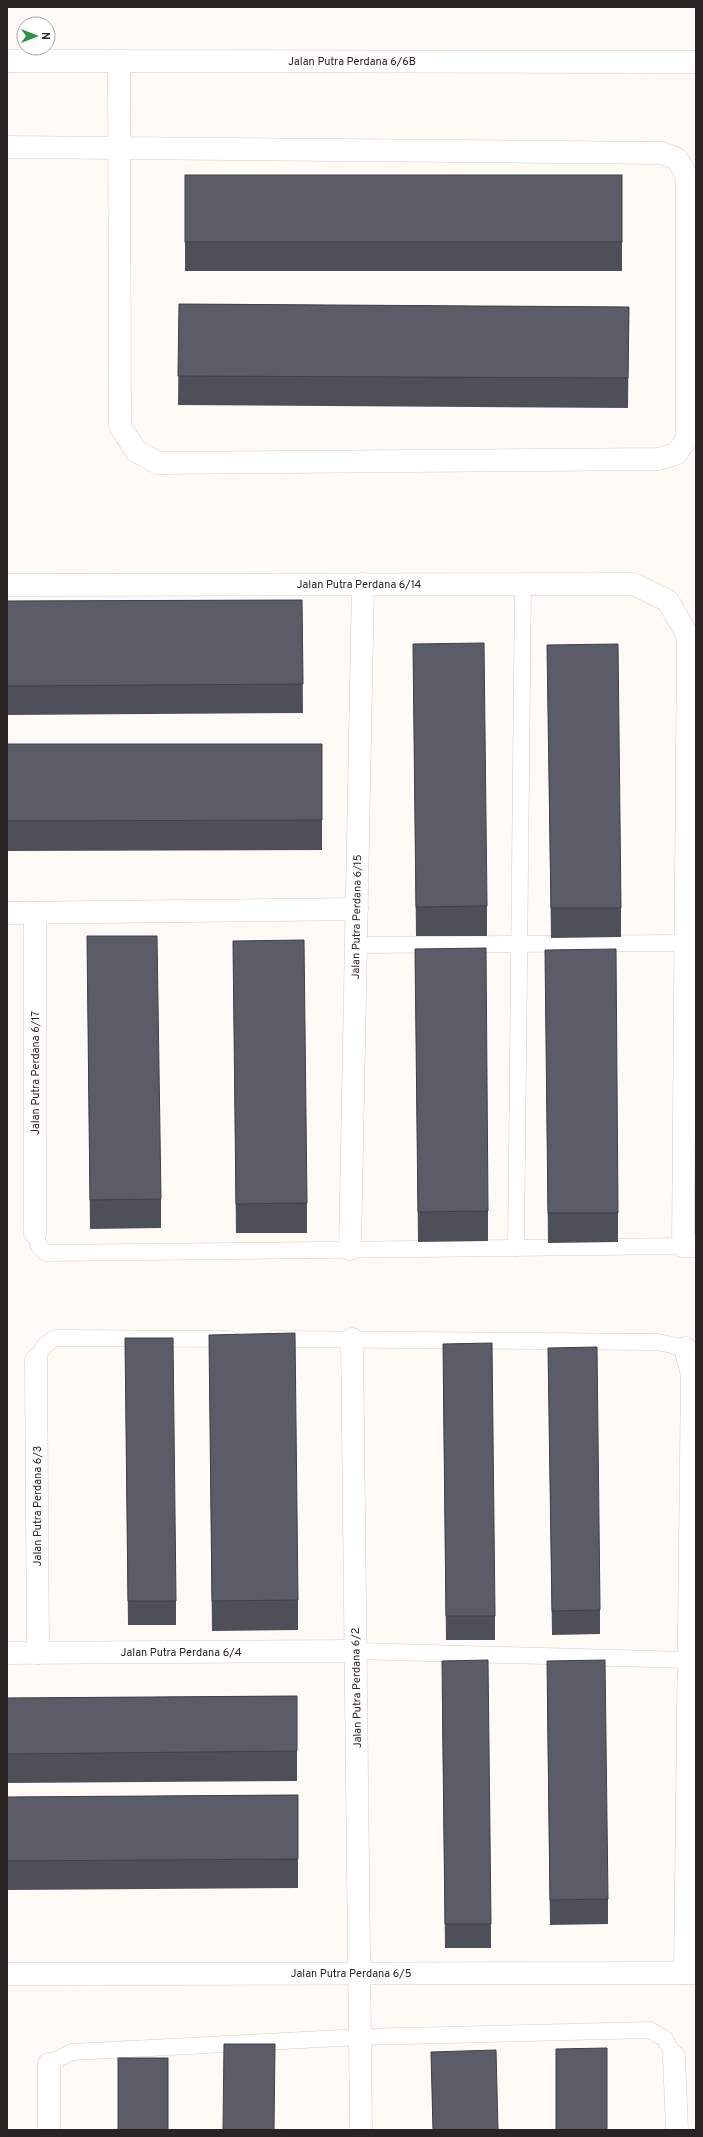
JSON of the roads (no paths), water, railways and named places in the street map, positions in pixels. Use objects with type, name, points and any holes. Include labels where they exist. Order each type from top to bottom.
[{"type":"street","name":"Jalan Putra Perdana 6/6B","points":[[7,61],[696,62]]},
{"type":"street","points":[[7,147],[118,148],[662,153],[677,159],[687,176],[687,439],[676,454],[658,459],[158,463],[136,451],[120,426],[118,148],[119,61]]},
{"type":"street","name":"Jalan Putra Perdana 6/15","points":[[350,1250],[363,584]]},
{"type":"street","name":"Jalan Putra Perdana 6/14","points":[[7,585],[634,584],[668,601],[688,636],[684,943]]},
{"type":"street","points":[[7,913],[357,909]]},
{"type":"street","name":"Jalan Putra Perdana 6/17","points":[[35,913],[35,1233]]},
{"type":"street","points":[[684,943],[689,1246]]},
{"type":"street","name":"Jalan Putra Perdana 6/2","points":[[352,1339],[361,2130]]},
{"type":"street","points":[[685,1348],[692,1374],[688,1660],[690,1973]]},
{"type":"street","name":"Jalan Putra Perdana 6/3","points":[[36,1360],[38,1653]]},
{"type":"street","name":"Jalan Putra Perdana 6/4","points":[[7,1653],[356,1651]]},
{"type":"street","name":"Jalan Putra Perdana 6/5","points":[[7,1974],[690,1973]]},
{"type":"street","points":[[674,2056],[678,2130]]},
{"type":"street","points":[[48,2064],[49,2130]]},
{"type":"lane","points":[[516,1248],[523,584]]},
{"type":"lane","points":[[356,945],[684,943]]},
{"type":"lane","points":[[35,1233],[38,1246],[46,1253],[689,1246]]},
{"type":"lane","points":[[36,1360],[44,1346],[55,1338],[658,1342],[685,1348]]},
{"type":"lane","points":[[356,1651],[688,1660]]},
{"type":"lane","points":[[48,2064],[72,2052],[360,2037],[650,2030],[664,2039],[674,2056]]}]
